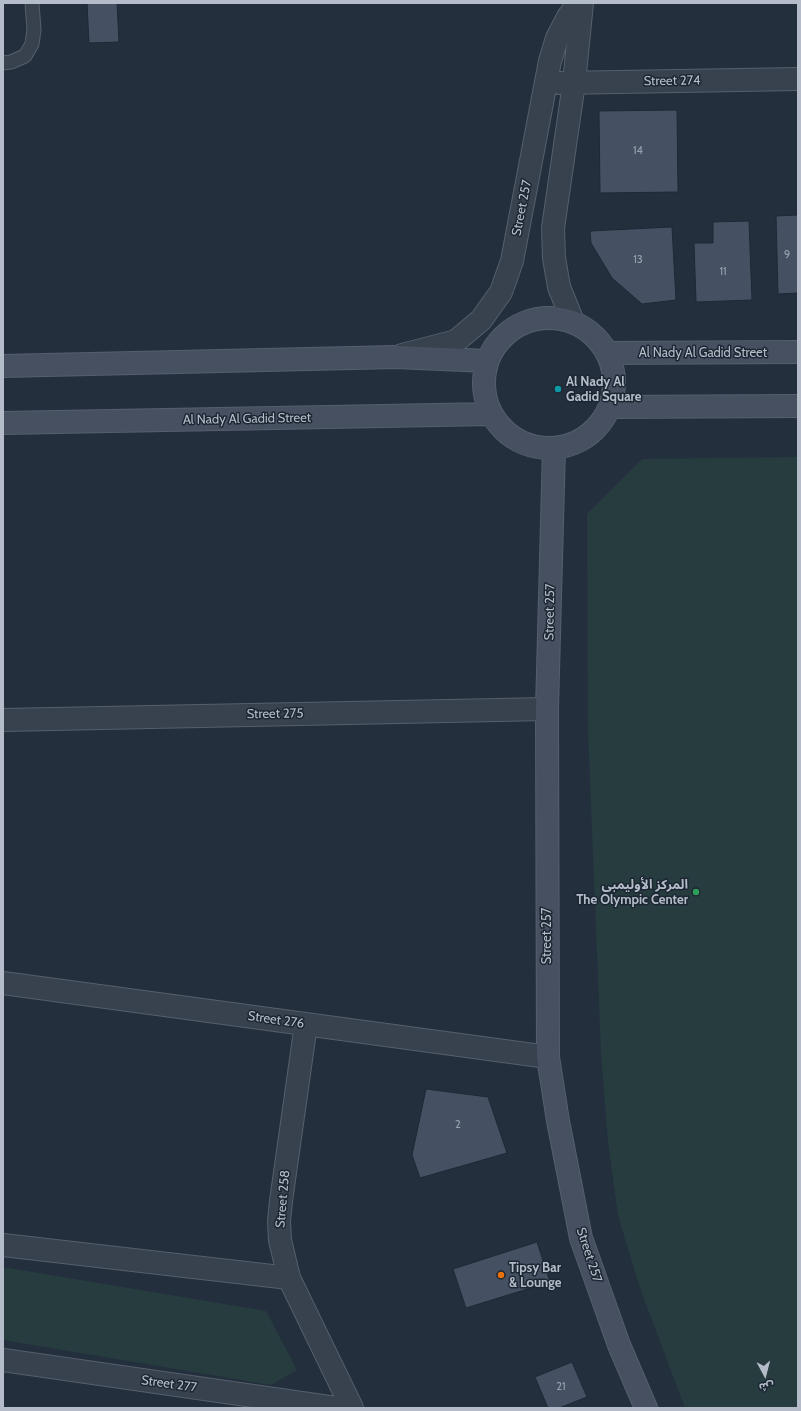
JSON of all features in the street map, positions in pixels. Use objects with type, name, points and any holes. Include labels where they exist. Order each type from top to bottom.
[{"type":"street","name":"Street 257","points":[[396,357],[456,341],[481,320],[501,292],[512,261],[546,84],[557,38],[568,17],[579,3]]},
{"type":"street","points":[[573,322],[559,287],[554,258],[553,228],[574,83],[582,3]]},
{"type":"street","name":"Street 274","points":[[546,84],[798,79]]},
{"type":"street","points":[[553,318],[573,322],[593,335],[608,353],[614,371],[614,389],[610,407],[601,422],[588,435],[572,444],[554,448],[535,447],[518,440],[502,429],[491,414],[485,397],[484,379],[487,361],[497,343],[513,329],[532,320],[553,318]]},
{"type":"street","name":"Al Nady Al Gadid Street","points":[[608,353],[798,352]]},
{"type":"street","points":[[3,366],[396,357],[487,361]]},
{"type":"street","points":[[610,407],[798,406]]},
{"type":"street","name":"Al Nady Al Gadid Street","points":[[3,423],[491,414]]},
{"type":"street","name":"Street 257","points":[[554,448],[547,709],[548,1057],[558,1121],[582,1238],[619,1345],[646,1408]]},
{"type":"street","name":"Street 275","points":[[3,720],[547,709]]},
{"type":"street","name":"Street 276","points":[[3,983],[548,1057]]},
{"type":"street","name":"Street 258","points":[[306,1024],[279,1221],[280,1240],[289,1278],[352,1408]]},
{"type":"street","points":[[3,1245],[289,1278]]},
{"type":"street","name":"Street 277","points":[[3,1360],[336,1408]]},
{"type":"lane","points":[[3,63],[12,62],[25,56],[32,44],[32,3]]},
{"type":"green space","name":"المركز الأوليمبى The Olympic Center","points":[[798,457],[798,1408],[685,1408],[640,1288],[618,1216],[608,1142],[601,1053],[588,731],[587,514],[642,459]]},
{"type":"green space","points":[[3,1267],[266,1311],[297,1370],[271,1385],[3,1340]]},
{"type":"building","points":[[87,3],[117,3],[119,42],[89,43]]},
{"type":"building","points":[[677,110],[678,192],[600,193],[599,111]]},
{"type":"building","points":[[798,215],[798,293],[778,294],[776,216]]},
{"type":"building","points":[[749,221],[752,300],[696,302],[694,243],[713,243],[713,222]]},
{"type":"building","points":[[672,227],[676,300],[642,304],[612,278],[591,243],[590,231]]},
{"type":"building","points":[[426,1089],[488,1097],[507,1153],[420,1178],[412,1155]]},
{"type":"building","name":"Tipsy Bar & Lounge","points":[[537,1242],[550,1282],[466,1308],[453,1269]]},
{"type":"building","points":[[572,1362],[587,1397],[559,1408],[548,1408],[535,1377]]},
{"type":"place","name":"Al Nady Al Gadid Square","points":[[558,389]]},
{"type":"place","name":"المركز الأوليمبى The Olympic Center","points":[[696,892]]},
{"type":"place","name":"Tipsy Bar & Lounge","points":[[501,1275]]}]
